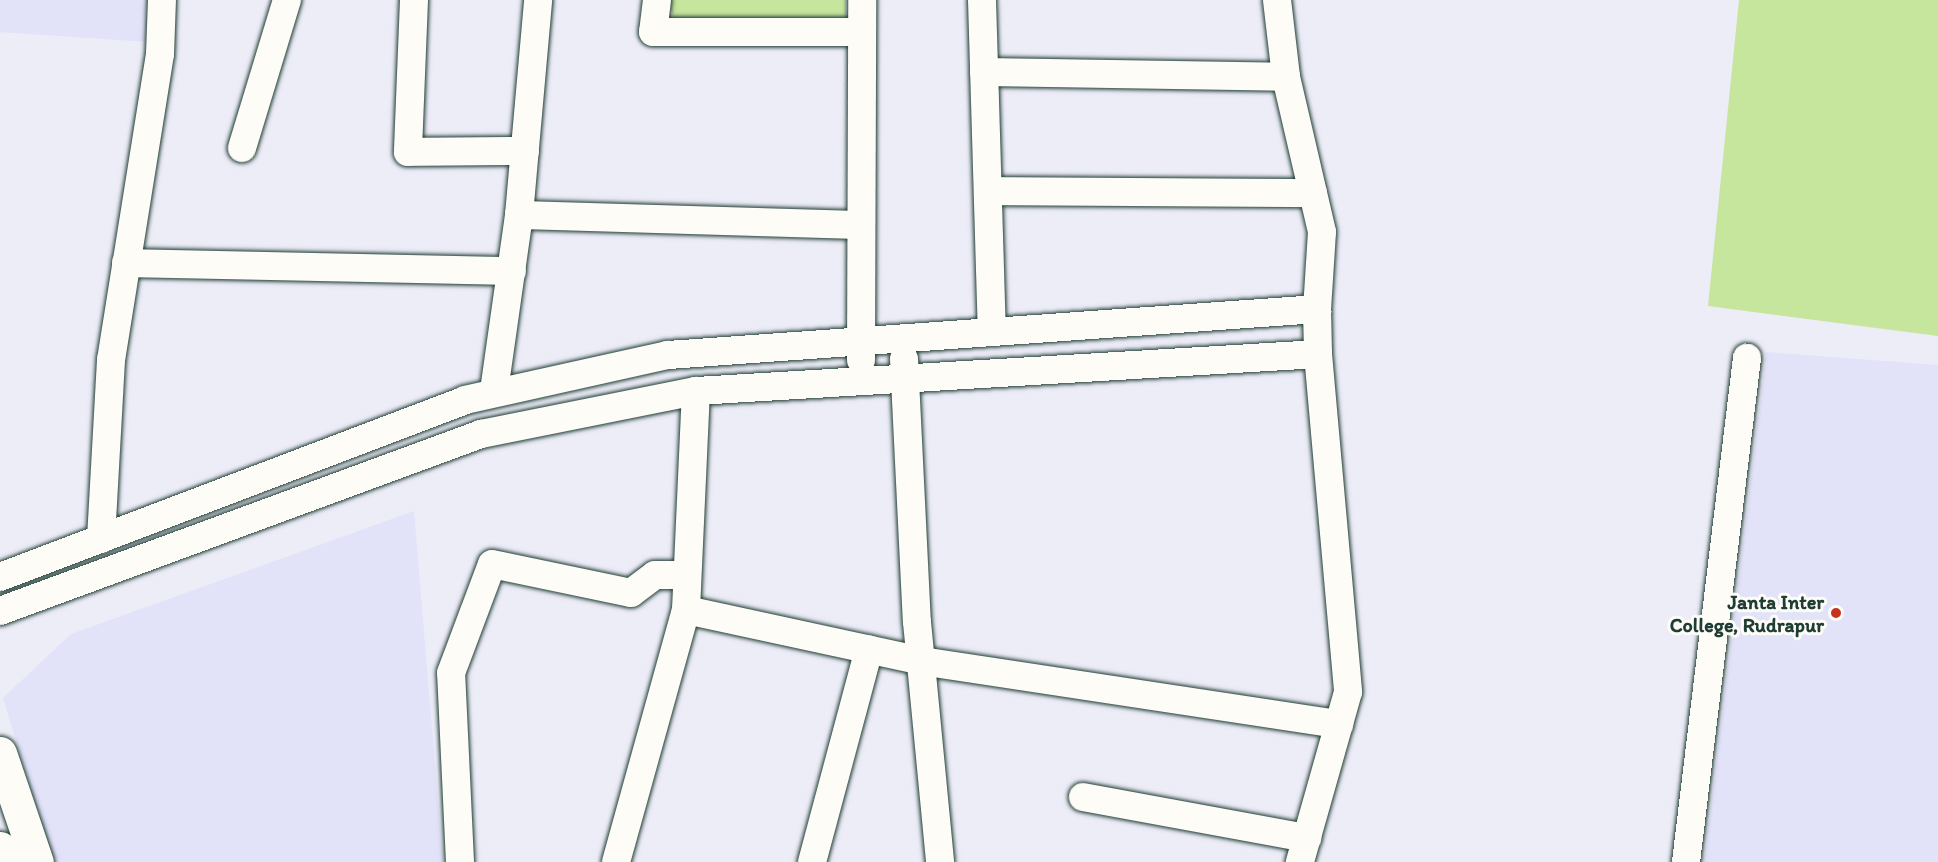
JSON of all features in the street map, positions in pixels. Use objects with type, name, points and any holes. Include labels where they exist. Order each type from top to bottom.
[{"type":"street","points":[[101,539],[111,360],[160,54],[162,0]]},
{"type":"street","points":[[242,148],[287,0]]},
{"type":"street","points":[[414,0],[408,152],[525,151]]},
{"type":"street","points":[[494,391],[519,215],[538,0]]},
{"type":"street","points":[[657,0],[652,32],[862,32]]},
{"type":"street","points":[[861,380],[862,0]]},
{"type":"street","points":[[982,0],[992,330]]},
{"type":"street","points":[[1083,797],[1304,850],[1348,692],[1318,354],[1317,309],[1323,232],[1286,77],[1277,0]]},
{"type":"street","points":[[984,72],[1286,77]]},
{"type":"street","points":[[988,191],[1313,193]]},
{"type":"street","points":[[519,215],[861,225]]},
{"type":"street","points":[[126,263],[512,271]]},
{"type":"street","points":[[0,577],[494,391],[668,355],[992,330],[1317,309]]},
{"type":"street","points":[[902,337],[921,661],[940,862]]},
{"type":"street","points":[[0,611],[480,434],[696,391],[905,376],[1318,354]]},
{"type":"street","points":[[1686,862],[1747,358]]},
{"type":"street","points":[[616,862],[686,610],[696,391]]},
{"type":"street","points":[[460,862],[451,673],[492,564],[631,593],[655,575],[687,575]]},
{"type":"street","points":[[686,610],[921,661],[1339,724]]},
{"type":"street","points":[[812,862],[869,649]]},
{"type":"street","points":[[0,753],[37,862]]},
{"type":"street","points":[[0,848],[5,862]]},
{"type":"shaded area","points":[[0,0],[153,0],[150,42],[0,32]]},
{"type":"shaded area","name":"Janta Inter College, Rudrapur","points":[[1766,352],[1938,365],[1938,862],[1704,862]]},
{"type":"shaded area","points":[[414,511],[443,862],[53,862],[3,698],[71,634]]},
{"type":"green space","points":[[669,0],[846,0],[846,27],[674,20]]},
{"type":"green space","points":[[1739,0],[1938,0],[1938,336],[1708,306]]},
{"type":"place","name":"Janta Inter College, Rudrapur","points":[[1836,613]]}]
